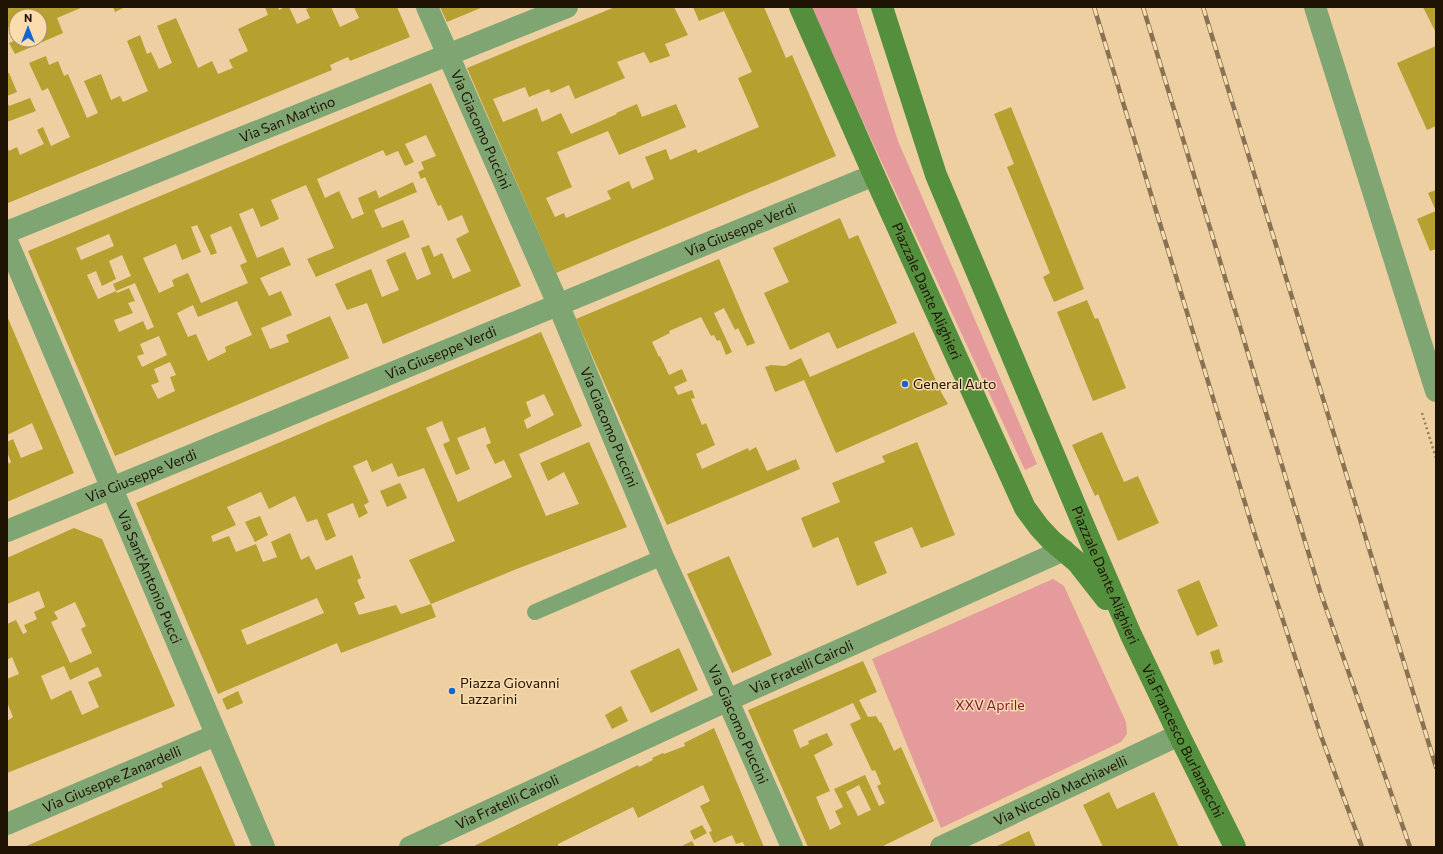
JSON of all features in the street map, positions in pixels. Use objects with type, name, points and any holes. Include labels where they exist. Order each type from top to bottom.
[{"type":"street","name":"Via Giacomo Puccini","points":[[427,7],[558,304],[663,557],[728,700],[792,847]]},
{"type":"street","name":"Via San Martino","points":[[7,232],[567,7]]},
{"type":"street","name":"Piazzale Dante Alighieri","points":[[800,7],[874,175],[1025,508],[1051,540],[1064,550],[1088,574],[1131,635]]},
{"type":"street","name":"Piazzale Dante Alighieri","points":[[882,7],[936,176],[1131,635]]},
{"type":"street","points":[[1316,7],[1436,391]]},
{"type":"street","name":"Via Giuseppe Verdi","points":[[7,531],[874,175]]},
{"type":"street","name":"Via Sant'Antonio Pucci","points":[[7,241],[264,847]]},
{"type":"street","name":"Via Fratelli Cairoli","points":[[410,847],[728,700],[1064,550]]},
{"type":"street","name":"Via Francesco Burlamacchi","points":[[1131,635],[1235,847]]},
{"type":"street","name":"Via Giuseppe Zanardelli","points":[[7,824],[216,735]]},
{"type":"street","name":"Via Niccolò Machiavelli","points":[[941,847],[1179,735]]},
{"type":"lane","points":[[535,612],[663,557]]},
{"type":"green space","points":[[811,7],[856,7],[898,141],[1037,464],[1025,470],[876,150]]},
{"type":"green space","name":"XXV Aprile","points":[[1053,579],[1064,586],[1126,722],[1127,734],[1121,742],[941,828],[872,659]]},
{"type":"building","points":[[7,7],[83,7],[57,18],[63,33],[48,40],[48,8],[8,8],[7,28]]},
{"type":"building","points":[[113,7],[125,7],[115,12]]},
{"type":"building","points":[[265,7],[278,7],[279,10],[289,7],[297,24],[310,18],[306,9],[311,7],[331,7],[340,27],[359,18],[354,7],[397,7],[410,37],[350,61],[348,57],[330,65],[332,70],[8,203],[7,147],[9,151],[17,147],[20,155],[44,144],[37,130],[43,127],[51,146],[70,137],[48,88],[42,91],[29,63],[46,56],[49,65],[58,61],[64,76],[68,74],[87,118],[98,113],[84,81],[101,74],[111,100],[120,96],[123,102],[148,91],[127,41],[140,35],[147,54],[151,52],[159,69],[172,63],[157,26],[176,18],[198,68],[212,61],[218,74],[233,68],[229,60],[248,51],[238,29],[268,15]]},
{"type":"building","points":[[440,7],[483,7],[447,22]]},
{"type":"building","points":[[615,7],[674,7],[688,35],[665,44],[670,56],[650,63],[644,52],[617,62],[625,78],[575,99],[569,85],[551,93],[549,89],[529,97],[525,87],[493,99],[503,122],[537,108],[542,122],[561,113],[571,134],[637,104],[642,117],[676,104],[686,127],[619,155],[608,131],[557,152],[572,187],[546,198],[555,217],[564,213],[566,218],[611,199],[607,191],[629,181],[632,189],[654,179],[645,157],[666,149],[670,160],[696,149],[698,153],[759,127],[738,78],[752,72],[724,11],[699,21],[693,7],[764,7],[786,58],[792,55],[836,156],[556,273],[467,68]]},
{"type":"building","points":[[1423,7],[1436,7],[1435,31]]},
{"type":"building","points":[[1436,46],[1436,126],[1427,130],[1397,63]]},
{"type":"building","points":[[12,48],[29,48],[15,54]]},
{"type":"building","points":[[7,73],[9,73],[17,92],[7,96]]},
{"type":"building","points":[[431,83],[521,286],[383,344],[367,303],[347,310],[335,284],[371,269],[382,297],[399,290],[386,260],[405,252],[417,280],[431,274],[421,248],[429,245],[434,257],[442,253],[453,279],[471,271],[456,239],[469,232],[462,215],[448,221],[441,205],[438,206],[425,177],[421,179],[418,172],[424,169],[421,162],[436,156],[426,135],[405,144],[414,162],[405,166],[398,151],[386,156],[383,150],[317,179],[325,198],[339,191],[352,219],[364,214],[358,198],[376,190],[379,198],[413,182],[417,192],[374,210],[382,228],[403,220],[410,237],[316,277],[307,259],[334,248],[306,185],[271,200],[279,219],[261,227],[253,208],[239,214],[257,258],[283,247],[291,265],[260,278],[269,296],[281,291],[292,315],[261,328],[270,349],[289,342],[286,335],[330,316],[349,358],[115,456],[28,251]],"holes":[[[197,225],[211,255],[217,253],[210,235],[231,226],[247,262],[240,265],[248,283],[201,303],[188,273],[172,280],[174,286],[159,293],[143,258],[176,244],[182,260],[201,252],[191,227]],[[109,234],[114,246],[81,260],[76,248]],[[122,255],[131,276],[113,284],[116,291],[98,299],[87,275],[96,271],[102,286],[116,279],[109,261]],[[135,283],[154,327],[147,330],[143,321],[119,332],[114,320],[133,313],[128,303],[135,301],[129,288],[117,293],[116,291]],[[237,301],[252,335],[225,347],[226,352],[208,361],[196,334],[188,337],[177,313],[193,305],[198,317]],[[159,336],[167,355],[142,367],[137,356],[144,354],[140,344]],[[170,362],[176,375],[170,377],[175,391],[158,399],[151,385],[159,382],[154,369]]]},
{"type":"building","points":[[30,98],[36,111],[7,122],[7,102],[9,106]]},
{"type":"building","points":[[1011,107],[1084,289],[1054,302],[1043,277],[1050,273],[1007,167],[1014,164],[994,114]]},
{"type":"building","points":[[1436,190],[1436,211],[1428,193]]},
{"type":"building","points":[[1436,211],[1436,249],[1430,251],[1417,219]]},
{"type":"building","points":[[840,218],[849,239],[858,235],[897,323],[837,349],[829,332],[790,350],[764,293],[789,282],[773,248]]},
{"type":"building","points":[[719,259],[755,343],[747,346],[738,328],[735,330],[724,308],[714,313],[732,352],[726,355],[720,340],[717,341],[714,335],[711,336],[701,317],[669,331],[670,333],[652,342],[669,375],[682,369],[687,381],[674,387],[678,395],[692,390],[695,398],[691,399],[702,425],[706,423],[715,445],[696,454],[702,469],[748,448],[749,451],[756,447],[767,471],[796,459],[800,469],[667,525],[576,319]]},
{"type":"building","points":[[1087,300],[1095,319],[1098,318],[1126,388],[1093,401],[1057,312]]},
{"type":"building","points":[[7,316],[74,473],[7,502],[7,458],[9,464],[11,462],[7,452],[7,442],[13,439],[21,458],[43,449],[32,423],[7,435]]},
{"type":"building","points":[[541,332],[582,426],[519,454],[546,516],[579,504],[564,472],[548,481],[540,463],[589,442],[627,527],[514,570],[431,604],[436,617],[341,653],[337,643],[218,694],[136,503]],"holes":[[[544,394],[554,415],[527,429],[524,420],[531,416],[526,402]],[[442,421],[450,441],[443,444],[456,475],[470,469],[457,438],[485,427],[491,443],[486,445],[495,464],[504,460],[512,477],[458,502],[426,428]],[[367,460],[372,472],[392,463],[398,477],[424,468],[455,541],[409,560],[431,604],[401,614],[396,605],[359,615],[354,603],[365,598],[357,580],[361,578],[352,555],[316,570],[309,556],[301,560],[290,533],[271,542],[277,557],[263,562],[256,544],[236,552],[229,536],[213,542],[211,536],[236,525],[227,507],[261,492],[269,509],[295,496],[307,522],[317,519],[326,541],[336,536],[327,514],[353,503],[359,518],[368,513],[364,505],[369,502],[353,466]],[[317,598],[324,613],[247,645],[241,630]]]},
{"type":"building","points":[[914,332],[948,404],[836,453],[804,380],[775,392],[765,367],[771,365],[785,366],[801,358],[810,377]]},
{"type":"building","points":[[1102,432],[1124,482],[1138,476],[1159,523],[1118,541],[1098,494],[1095,496],[1072,445]]},
{"type":"building","points":[[917,442],[955,535],[921,548],[912,527],[874,542],[887,573],[857,586],[838,537],[813,548],[801,518],[840,502],[832,483],[885,462],[882,456]]},
{"type":"building","points":[[400,483],[407,498],[387,507],[380,491]]},
{"type":"building","points":[[260,516],[268,535],[255,542],[245,522]]},
{"type":"building","points":[[74,528],[102,539],[175,706],[7,773],[7,721],[13,717],[7,702],[7,679],[19,674],[12,657],[7,660],[7,624],[16,620],[23,634],[27,632],[24,625],[37,619],[34,612],[45,607],[39,591],[7,604],[7,558]],"holes":[[[75,602],[86,626],[81,629],[92,653],[70,663],[51,622],[58,619],[54,612]],[[64,666],[70,680],[98,667],[102,676],[88,682],[99,707],[82,715],[71,690],[51,700],[41,676]]]},
{"type":"building","points":[[729,556],[772,655],[732,673],[687,574]]},
{"type":"building","points":[[1199,580],[1218,626],[1197,636],[1177,590]]},
{"type":"building","points":[[679,648],[698,690],[651,713],[630,671]]},
{"type":"building","points":[[1219,649],[1223,662],[1214,665],[1210,652]]},
{"type":"building","points":[[863,661],[877,692],[859,700],[868,717],[876,716],[880,723],[881,722],[894,751],[901,747],[934,821],[881,847],[808,847],[748,710]],"holes":[[[853,703],[861,719],[850,724],[872,771],[875,770],[881,784],[877,786],[885,803],[879,806],[865,775],[834,789],[843,807],[835,811],[841,824],[830,830],[816,797],[830,791],[814,755],[833,745],[827,733],[808,741],[809,744],[800,748],[793,730]],[[859,785],[871,810],[858,816],[846,792]]]},
{"type":"building","points":[[238,691],[243,703],[227,710],[222,699]]},
{"type":"building","points":[[621,706],[628,721],[612,729],[605,715]]},
{"type":"building","points":[[714,728],[764,847],[745,847],[743,842],[736,844],[732,835],[714,843],[709,832],[712,831],[700,806],[710,801],[703,785],[638,818],[633,807],[558,844],[556,847],[472,847],[638,765],[639,767],[653,760],[652,758],[685,746],[684,743]]},
{"type":"building","points":[[201,766],[236,847],[24,847],[163,787],[161,783]]},
{"type":"building","points":[[1109,792],[1117,809],[1154,792],[1179,847],[1103,847],[1083,805]]},
{"type":"building","points":[[702,825],[707,833],[694,840],[690,831]]},
{"type":"building","points":[[1029,831],[1036,847],[995,847]]},
{"type":"building","points":[[692,841],[695,847],[680,847]]},
{"type":"railway","points":[[1094,7],[1252,526],[1321,736],[1362,847]]},
{"type":"railway","points":[[1143,7],[1320,591],[1410,847]]},
{"type":"railway","points":[[1203,7],[1436,767]]},
{"type":"place","name":"General Auto","points":[[905,384]]},
{"type":"place","name":"Piazza Giovanni Lazzarini","points":[[452,691]]}]
